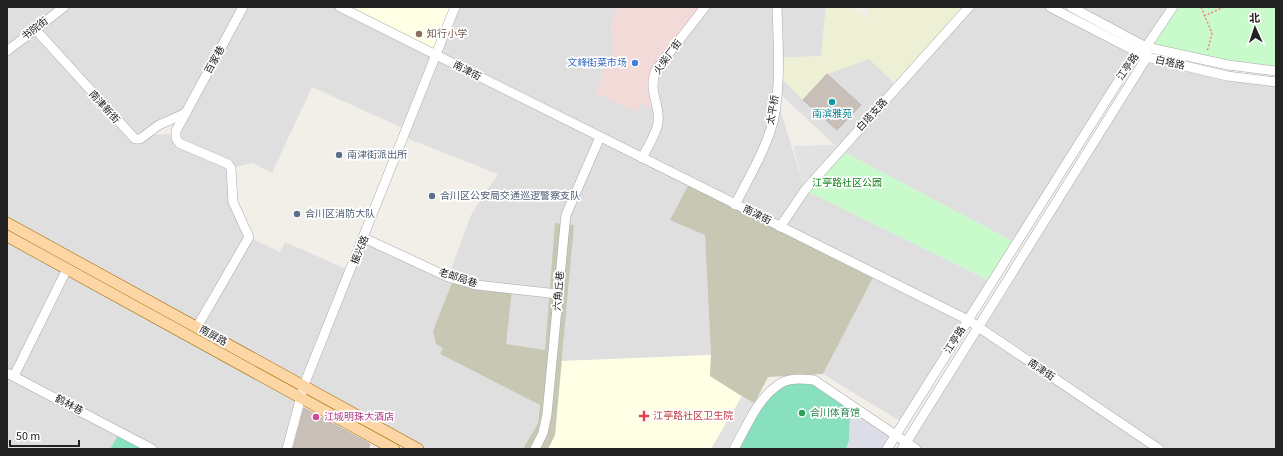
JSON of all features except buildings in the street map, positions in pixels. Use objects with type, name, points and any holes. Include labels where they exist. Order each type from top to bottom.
[{"type":"main road","name":"南屏路","points":[[7,223],[418,449]]},
{"type":"main road","name":"南屏路","points":[[7,236],[394,449]]},
{"type":"street","name":"书院街","points":[[7,51],[64,7]]},
{"type":"street","name":"百家巷","points":[[197,327],[249,237],[233,202],[231,168],[228,164],[179,143],[176,138],[177,127],[243,7]]},
{"type":"street","name":"南津街","points":[[340,7],[968,320],[1159,449]]},
{"type":"street","name":"振兴路","points":[[287,449],[304,385],[455,7]]},
{"type":"street","name":"火柴厂街","points":[[642,158],[658,123],[652,91],[653,77],[656,70],[705,7]]},
{"type":"street","name":"太平桥","points":[[735,204],[764,146],[773,119],[776,99],[778,58],[777,7]]},
{"type":"street","name":"白塔支路","points":[[780,227],[805,190],[969,7]]},
{"type":"street","name":"白塔路","points":[[1050,7],[1136,53],[1147,57],[1233,77],[1276,82]]},
{"type":"street","name":"白塔路","points":[[1071,7],[1146,47],[1204,60],[1276,71]]},
{"type":"street","points":[[1146,47],[1173,7]]},
{"type":"street","name":"南津新街","points":[[35,29],[135,139],[146,135],[167,121],[186,113]]},
{"type":"street","name":"江亭路","points":[[887,449],[1136,53],[1146,47],[1147,57],[904,446]]},
{"type":"street","name":"六角丘巷","points":[[536,449],[543,433],[547,414],[566,215],[600,137]]},
{"type":"street","name":"老邮局巷","points":[[364,238],[448,277],[477,285],[558,294]]},
{"type":"street","points":[[10,374],[67,269]]},
{"type":"street","name":"鹤林巷","points":[[10,374],[152,449]]},
{"type":"street","points":[[734,449],[764,399],[778,384],[797,379],[814,380],[895,436],[904,446],[916,449]]},
{"type":"path","points":[[1201,7],[1212,33],[1204,60]]},
{"type":"path","points":[[1204,16],[1224,7]]},
{"type":"shaded area","points":[[7,7],[351,7],[349,11],[455,7],[618,7],[611,23],[614,57],[604,69],[641,103],[656,110],[652,84],[705,7],[826,7],[821,56],[778,58],[803,99],[827,74],[869,59],[897,86],[969,7],[1050,7],[1136,53],[1016,243],[840,150],[777,91],[777,99],[805,190],[992,282],[903,423],[823,374],[875,274],[705,235],[711,355],[562,361],[573,226],[556,223],[545,350],[506,344],[443,348],[440,354],[540,405],[538,423],[524,447],[527,449],[418,449],[7,223]],"holes":[[[312,87],[407,130],[404,137],[498,174],[472,213],[448,277],[364,238],[351,271],[285,242],[280,252],[249,237],[232,195],[231,168],[253,163],[272,173]],[[186,114],[177,141],[170,134],[147,135]]]},
{"type":"shaded area","name":"知行小学","points":[[351,7],[455,7],[436,56],[349,12]]},
{"type":"shaded area","name":"文峰街菜市场","points":[[618,7],[705,7],[656,70],[656,111],[641,103],[637,112],[595,93],[604,69],[614,57],[611,23]]},
{"type":"shaded area","points":[[826,7],[850,7],[865,17],[872,7],[969,7],[898,86],[869,59],[827,74],[803,100],[778,75],[778,58],[821,56]]},
{"type":"shaded area","points":[[1073,7],[1173,7],[1146,47]]},
{"type":"shaded area","points":[[1147,57],[1276,82],[1276,449],[902,449]]},
{"type":"shaded area","points":[[834,145],[840,150],[805,190],[793,146]]},
{"type":"shaded area","points":[[690,182],[875,274],[823,374],[768,377],[754,404],[710,376],[711,355],[705,235],[670,220]]},
{"type":"shaded area","points":[[555,223],[574,225],[555,435],[548,449],[527,449],[524,447],[538,423],[540,405],[440,354],[443,348],[436,344],[433,331],[454,278],[512,289],[506,344],[545,350]]},
{"type":"shaded area","points":[[7,236],[301,397],[287,449],[151,449],[120,432],[110,449],[7,449]]},
{"type":"shaded area","name":"江亭路社区卫生院","points":[[711,355],[710,376],[742,396],[711,449],[548,449],[555,435],[562,361]]},
{"type":"shaded area","points":[[742,396],[759,406],[734,449],[711,449]]},
{"type":"shaded area","points":[[846,402],[895,435],[887,449],[846,449],[849,441],[850,420]]},
{"type":"green space","points":[[1172,7],[1276,7],[1276,71],[1146,47]]},
{"type":"green space","name":"江亭路社区公园","points":[[840,150],[1016,243],[992,282],[805,190]]},
{"type":"green space","name":"合川体育馆","points":[[814,380],[831,386],[846,402],[850,420],[849,441],[846,449],[734,449],[763,399],[779,384]]},
{"type":"green space","points":[[120,432],[152,449],[110,449]]},
{"type":"place","name":"知行小学","points":[[419,34]]},
{"type":"place","name":"文峰街菜市场","points":[[635,63]]},
{"type":"place","name":"南滨雅苑","points":[[832,102]]},
{"type":"place","name":"南津街派出所","points":[[339,155]]},
{"type":"place","name":"合川区公安局交通巡逻警察支队","points":[[432,196]]},
{"type":"place","name":"合川区消防大队","points":[[297,214]]},
{"type":"place","name":"合川体育馆","points":[[802,413]]},
{"type":"place","name":"江亭路社区卫生院","points":[[644,416]]},
{"type":"place","name":"江城明珠大酒店","points":[[316,417]]}]
